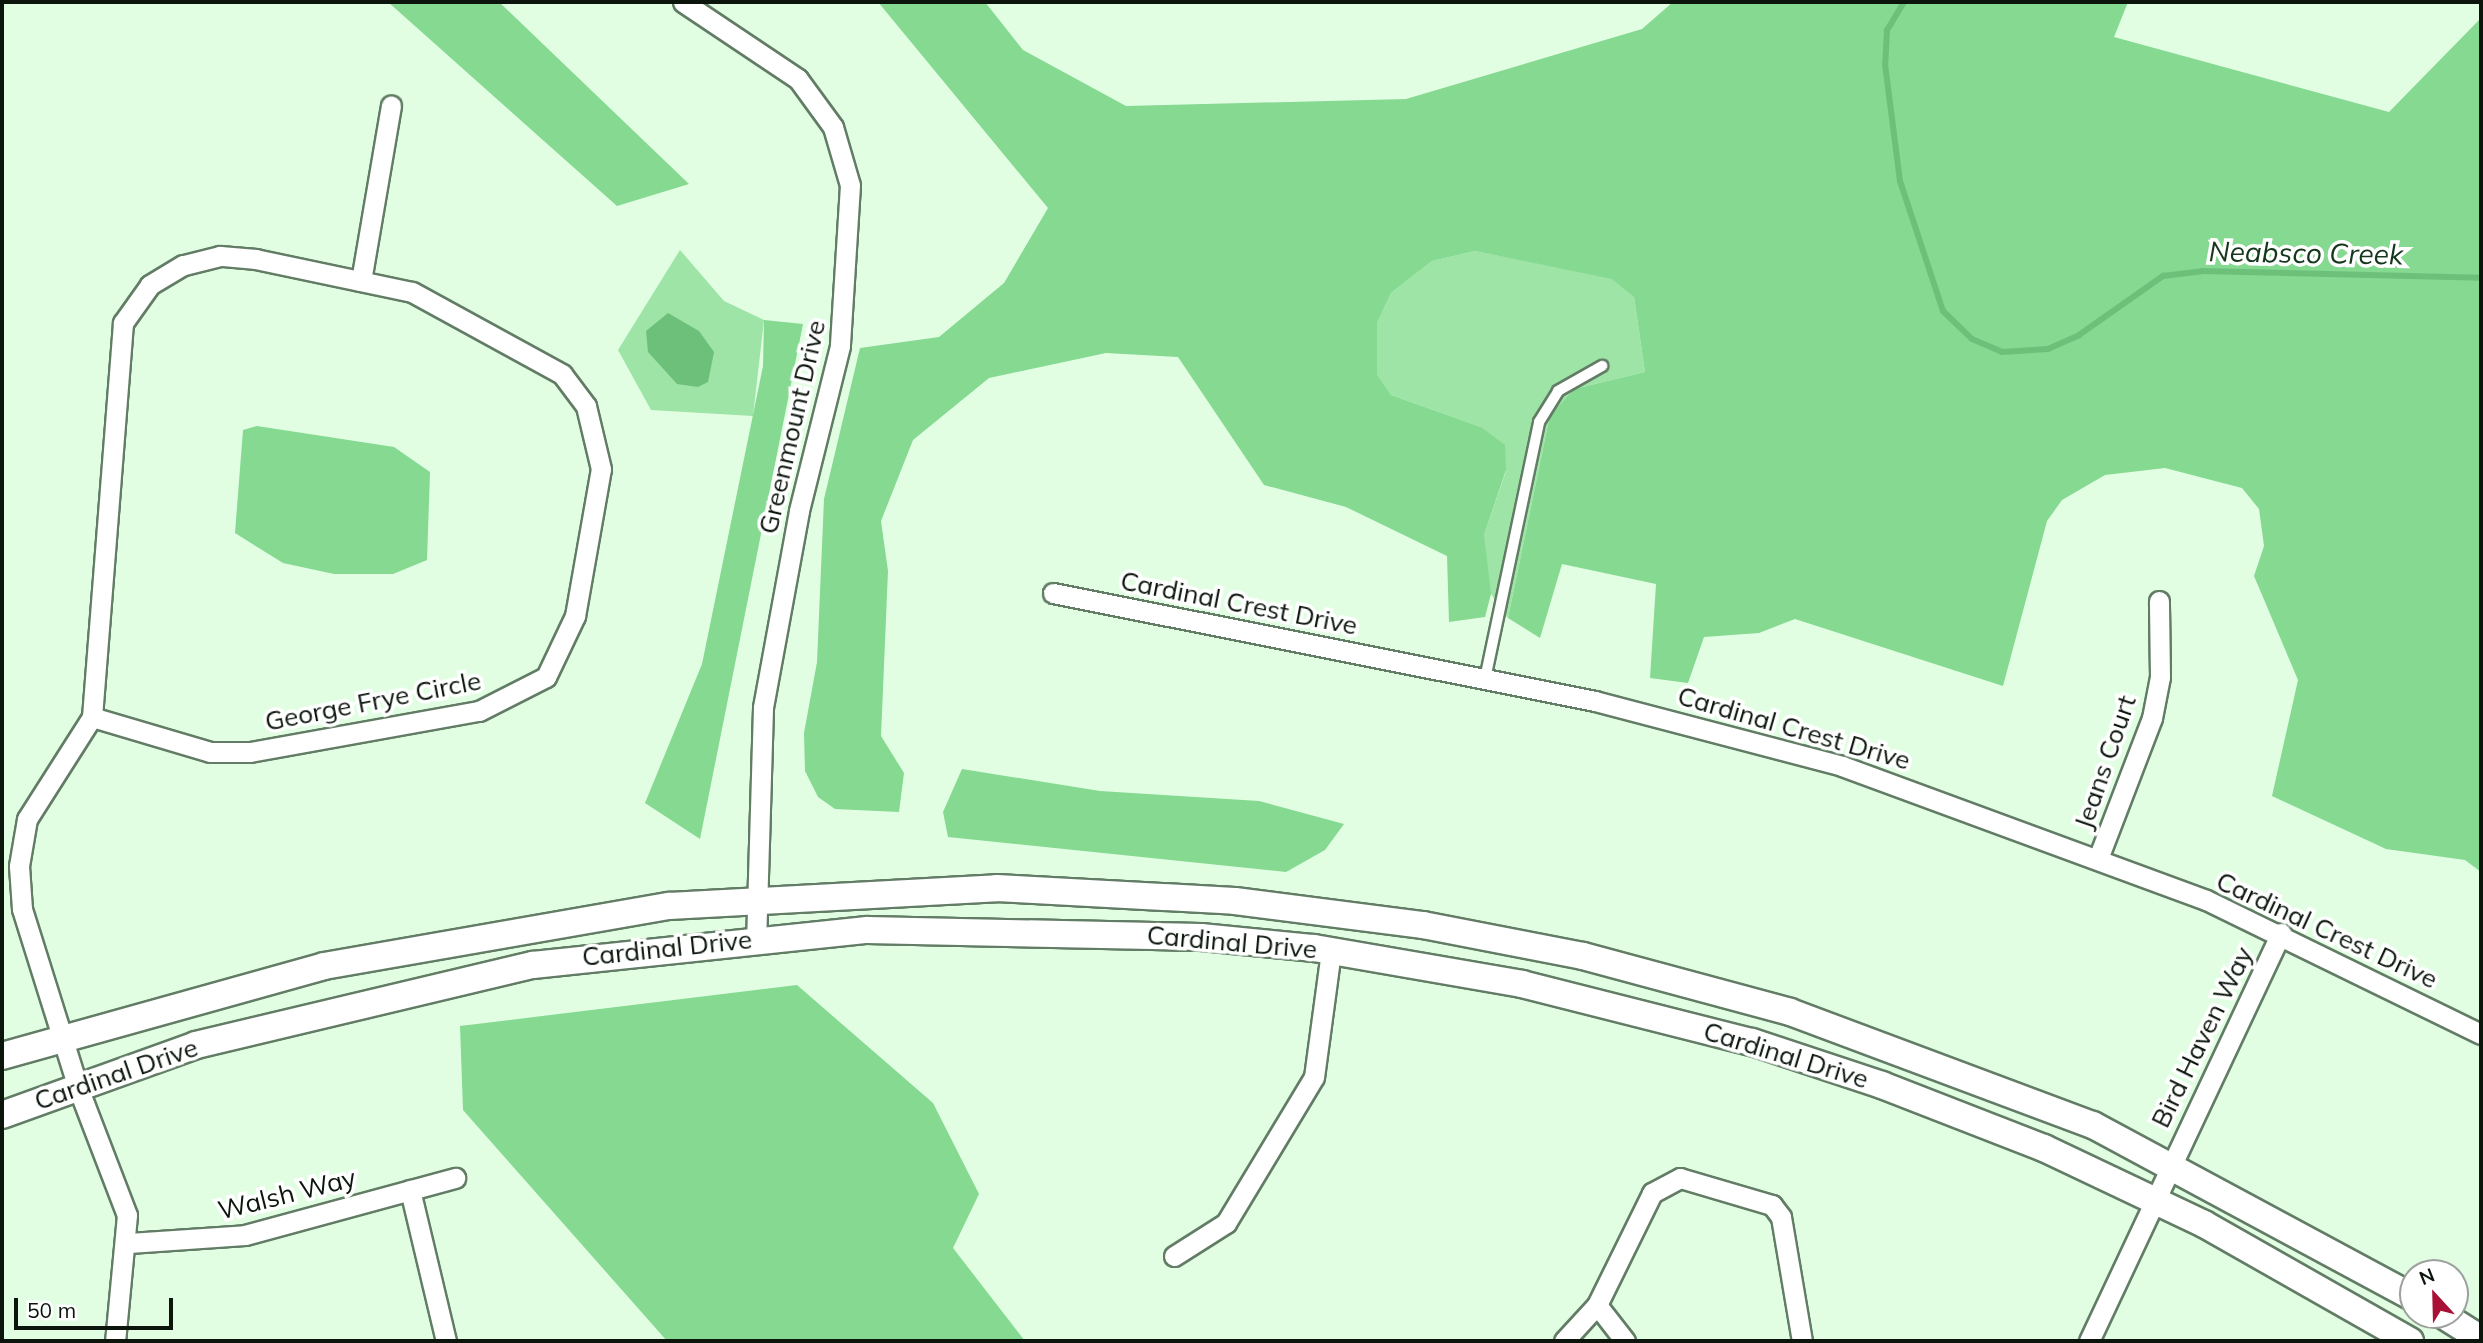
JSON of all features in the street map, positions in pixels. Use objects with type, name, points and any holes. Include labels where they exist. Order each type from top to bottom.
[{"type":"main road","name":"Cardinal Drive","points":[[2,1056],[63,1036],[446,940],[754,898],[1083,891],[1299,907],[1437,928],[1583,956],[1790,1012],[1929,1060],[2170,1162],[2399,1289]]},
{"type":"main road","name":"Cardinal Drive","points":[[2,1115],[77,1085],[210,1041],[431,984],[614,953],[756,938],[993,928],[1132,932],[1331,951],[1522,984],[1752,1042],[1950,1110],[2152,1199],[2410,1341]]},
{"type":"main road","points":[[2465,1329],[2481,1339]]},
{"type":"street","name":"Greenmount Drive","points":[[683,2],[797,79],[833,127],[850,185],[840,346],[799,511],[763,708],[754,898],[756,938]]},
{"type":"street","points":[[361,281],[391,106]]},
{"type":"street","name":"George Frye Circle","points":[[92,717],[210,752],[250,752],[479,711],[546,677],[575,616],[601,469],[586,406],[562,374],[412,292],[361,281],[220,256],[183,265],[150,285],[123,323],[92,717],[27,819],[19,866],[22,909],[77,1085],[127,1215],[129,1243],[115,1341]]},
{"type":"street","name":"Cardinal Crest Drive","points":[[1053,593],[1485,679],[1830,763],[2099,856],[2281,933],[2481,1034]]},
{"type":"street","name":"Jeans Court","points":[[2099,856],[2152,718],[2159,601]]},
{"type":"street","name":"Bird Haven Way","points":[[2089,1341],[2152,1199],[2281,933]]},
{"type":"street","points":[[1174,1256],[1226,1223],[1314,1077],[1331,951]]},
{"type":"street","name":"Walsh Way","points":[[129,1243],[245,1235],[455,1178]]},
{"type":"street","points":[[1564,1341],[1597,1305],[1652,1193],[1680,1178],[1759,1197],[1777,1211],[1802,1341]]},
{"type":"street","points":[[410,1190],[446,1341]]},
{"type":"street","points":[[1597,1305],[1625,1341]]},
{"type":"lane","points":[[1485,679],[1539,422],[1558,391],[1602,366]]},
{"type":"shaded area","points":[[388,2],[499,2],[689,184],[617,206]]},
{"type":"shaded area","points":[[878,2],[985,2],[1023,50],[1126,106],[1406,99],[1642,29],[1673,2],[2128,2],[2114,37],[2389,112],[2481,18],[2481,872],[2465,860],[2386,849],[2272,796],[2298,680],[2254,576],[2264,546],[2259,509],[2242,488],[2165,468],[2105,475],[2062,500],[2047,521],[2003,686],[1795,619],[1759,633],[1704,637],[1688,683],[1650,678],[1656,584],[1562,564],[1540,638],[1508,618],[1550,415],[1574,389],[1645,372],[1634,297],[1612,279],[1475,251],[1432,261],[1391,293],[1377,323],[1377,374],[1391,395],[1481,427],[1505,445],[1506,470],[1484,535],[1491,594],[1485,617],[1449,622],[1447,556],[1346,507],[1264,485],[1178,357],[1106,353],[989,378],[913,440],[881,521],[888,571],[881,736],[904,773],[899,812],[835,809],[818,797],[805,771],[804,733],[817,662],[824,499],[860,348],[939,337],[1004,283],[1048,208]]},
{"type":"shaded area","points":[[680,250],[724,301],[764,320],[753,416],[651,410],[618,350]]},
{"type":"shaded area","points":[[1475,251],[1612,278],[1634,297],[1645,372],[1574,389],[1550,415],[1508,618],[1486,587],[1484,535],[1506,471],[1481,427],[1391,395],[1377,374],[1377,323],[1391,293],[1432,261]]},
{"type":"shaded area","points":[[668,313],[699,331],[714,352],[708,382],[698,387],[677,384],[648,352],[646,331]]},
{"type":"shaded area","points":[[764,320],[803,324],[700,839],[645,803],[702,664],[763,366]]},
{"type":"shaded area","points":[[257,426],[394,447],[430,472],[427,560],[393,574],[334,574],[283,563],[235,533],[243,430]]},
{"type":"shaded area","points":[[962,769],[1100,791],[1259,801],[1344,824],[1325,850],[1286,872],[948,837],[943,812]]},
{"type":"shaded area","points":[[797,985],[933,1103],[979,1194],[953,1248],[1025,1341],[667,1341],[463,1110],[460,1026]]},
{"type":"waterway","name":"Neabsco Creek","points":[[1904,2],[1887,30],[1885,64],[1900,181],[1943,311],[1972,339],[2002,352],[2048,349],[2079,335],[2163,276],[2202,271],[2481,278]]}]
